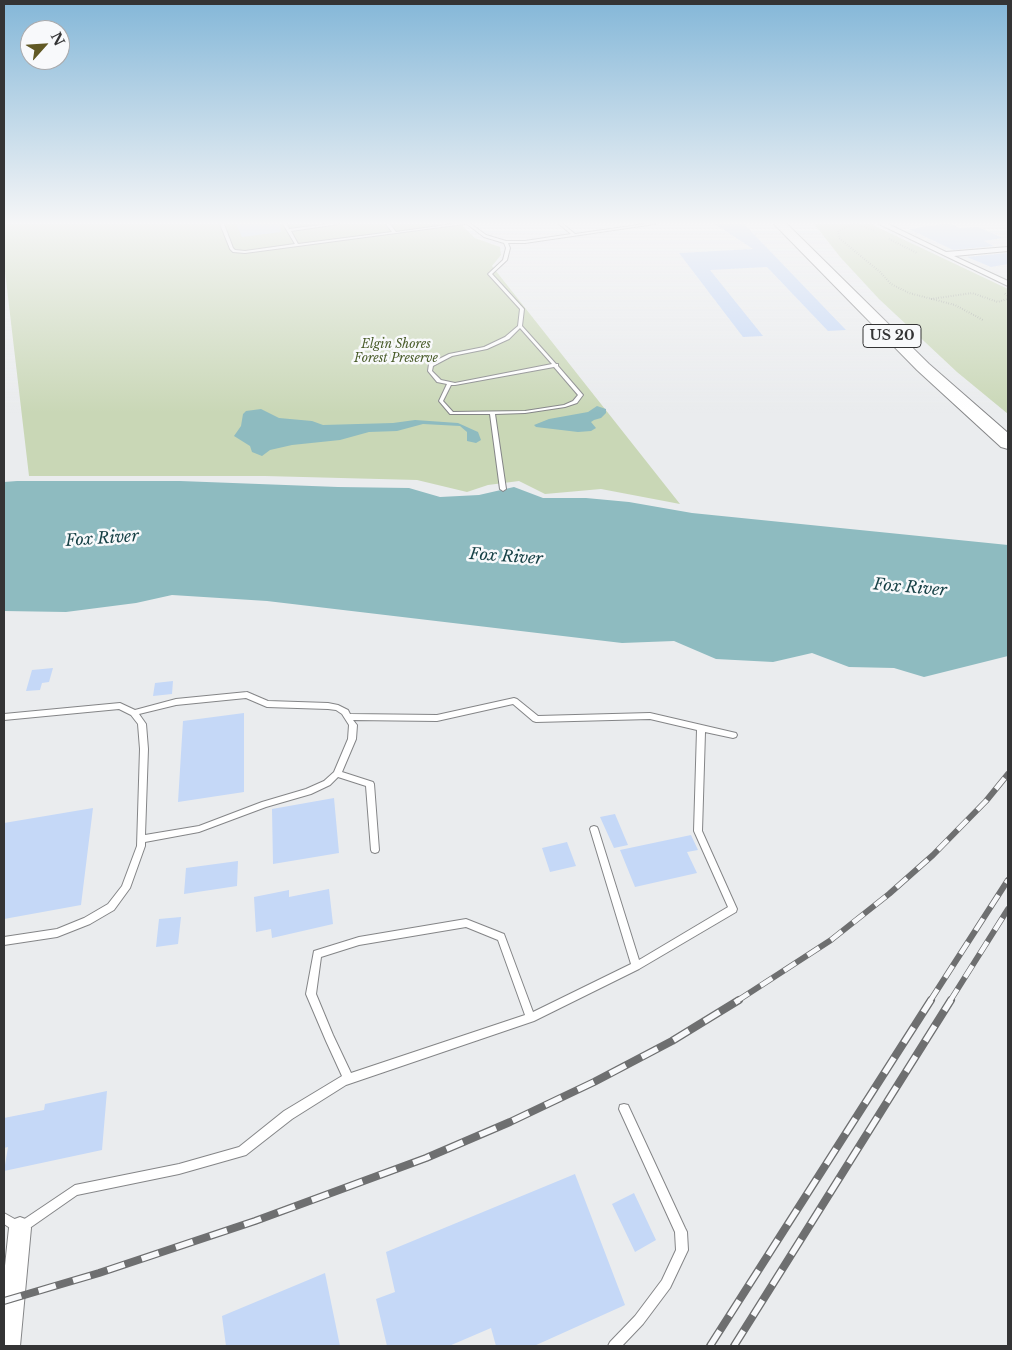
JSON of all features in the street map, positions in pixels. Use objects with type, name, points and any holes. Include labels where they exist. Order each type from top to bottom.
[{"type":"highway","name":"US 20","points":[[850,287],[1008,428]]},
{"type":"highway","name":"US 20","points":[[850,287],[923,367],[1008,443]]},
{"type":"street","points":[[8,1346],[12,1223]]},
{"type":"lane","points":[[502,287],[522,309],[520,326],[507,338],[485,348],[450,356],[431,365],[430,371],[439,382],[450,383],[466,382],[556,365]]},
{"type":"lane","points":[[450,383],[441,401],[452,413],[525,412],[565,406],[576,402],[581,395],[520,326]]},
{"type":"lane","points":[[492,413],[503,490]]},
{"type":"lane","points":[[134,713],[176,702],[246,695],[267,704],[338,708],[349,717],[354,725],[352,739],[337,774],[327,784],[308,792],[264,804],[199,829],[142,839]]},
{"type":"lane","points":[[349,717],[437,718],[514,702],[536,719],[650,716],[733,734]]},
{"type":"lane","points":[[4,717],[120,706],[134,713],[142,724],[144,749],[142,839],[126,888],[111,907],[87,922],[57,933],[4,942]]},
{"type":"lane","points":[[12,1223],[75,1190],[179,1169],[242,1151],[288,1115],[343,1081],[531,1018],[636,966],[732,909],[698,831],[701,728]]},
{"type":"lane","points":[[337,774],[370,784],[375,850]]},
{"type":"lane","points":[[594,828],[636,966]]},
{"type":"lane","points":[[349,1079],[329,1038],[311,994],[317,954],[359,941],[466,923],[501,937],[531,1018]]},
{"type":"lane","points":[[614,1346],[639,1320],[666,1284],[682,1250],[680,1232],[624,1109]]},
{"type":"path","points":[[897,287],[909,293],[955,305],[983,320]]},
{"type":"path","points":[[931,299],[972,293],[998,302],[1007,299],[1008,296],[1002,292]]},
{"type":"green space","name":"Elgin Shores Forest Preserve","points":[[7,287],[509,287],[680,504],[601,489],[545,494],[519,481],[488,485],[467,492],[417,480],[265,476],[29,476]]},
{"type":"green space","points":[[868,287],[1004,287],[1008,289],[1008,414],[957,372]]},
{"type":"water","points":[[597,406],[606,409],[606,413],[601,418],[591,422],[596,428],[591,431],[578,432],[536,427],[534,425],[549,419],[588,412]]},
{"type":"water","points":[[261,409],[279,418],[312,421],[323,425],[393,423],[415,420],[458,423],[478,432],[481,440],[476,443],[467,441],[467,432],[460,426],[423,424],[397,431],[369,432],[340,440],[292,445],[270,450],[262,456],[252,452],[250,446],[234,436],[241,426],[243,414],[246,411]]},
{"type":"water","name":"Fox River","points":[[180,481],[409,488],[440,497],[479,495],[514,487],[543,498],[586,498],[629,502],[692,513],[1008,545],[1008,656],[924,677],[894,668],[849,667],[812,653],[773,662],[716,659],[674,641],[622,643],[267,601],[172,595],[136,603],[66,612],[4,611],[4,482]]},
{"type":"building","points":[[705,287],[724,287],[763,336],[743,337]]},
{"type":"building","points":[[786,287],[805,287],[846,330],[828,331]]},
{"type":"building","points":[[53,668],[49,682],[42,683],[40,690],[26,691],[32,670]]},
{"type":"building","points":[[173,681],[172,694],[153,696],[155,683]]},
{"type":"building","points":[[244,713],[244,792],[178,802],[183,721]]},
{"type":"building","points":[[334,798],[339,853],[273,864],[272,809]]},
{"type":"building","points":[[93,808],[81,905],[4,919],[4,823]]},
{"type":"building","points":[[615,814],[628,845],[614,848],[600,817]]},
{"type":"building","points":[[691,835],[698,850],[687,852],[697,873],[635,887],[620,850]]},
{"type":"building","points":[[567,842],[576,866],[550,872],[542,848]]},
{"type":"building","points":[[238,861],[237,886],[184,894],[186,868]]},
{"type":"building","points":[[329,889],[333,924],[272,938],[271,929],[256,932],[254,897],[289,890],[289,897]]},
{"type":"building","points":[[181,917],[178,944],[156,947],[159,919]]},
{"type":"building","points":[[107,1091],[102,1150],[4,1171],[8,1147],[4,1148],[4,1118],[44,1110],[45,1104]]},
{"type":"building","points":[[575,1174],[625,1305],[534,1346],[496,1346],[491,1328],[449,1346],[387,1346],[376,1299],[395,1292],[386,1252]]},
{"type":"building","points":[[634,1193],[656,1240],[635,1252],[612,1204]]},
{"type":"building","points":[[325,1273],[340,1346],[226,1346],[222,1316]]},
{"type":"railway","points":[[737,1001],[831,940],[889,894],[933,855],[986,801],[1008,774]]},
{"type":"railway","points":[[930,1001],[1008,880]]},
{"type":"railway","points":[[950,1001],[1008,909]]},
{"type":"railway","points":[[4,1301],[99,1273],[255,1221],[426,1158],[510,1122],[594,1082],[672,1041],[739,1000]]},
{"type":"railway","points":[[710,1346],[931,1000]]},
{"type":"railway","points":[[734,1346],[951,1000]]}]
